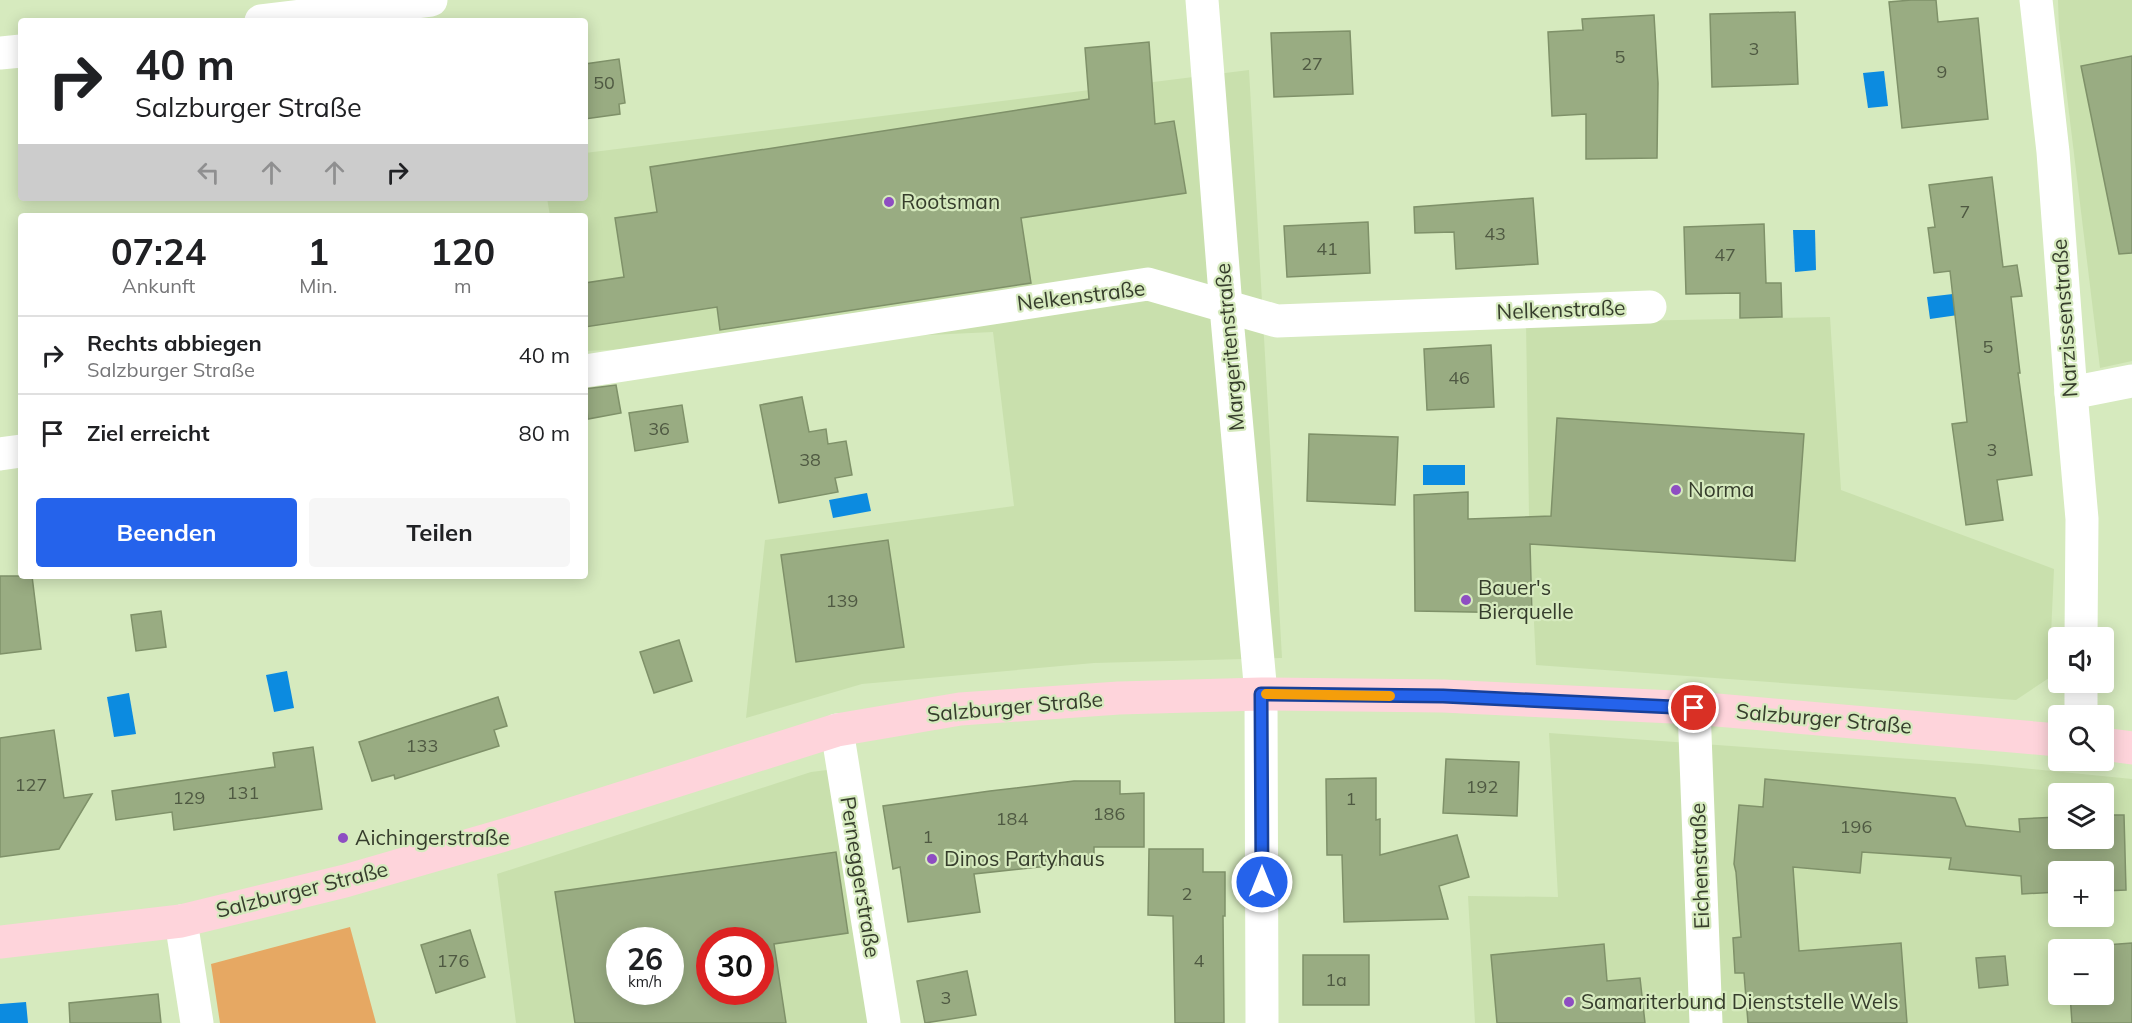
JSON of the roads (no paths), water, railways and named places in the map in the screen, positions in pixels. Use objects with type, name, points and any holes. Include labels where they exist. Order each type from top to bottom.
[{"type":"main road","name":"Salzburger Straße","points":[[0,942],[181,921],[345,881],[500,837],[837,730],[960,709],[1119,698],[1261,694],[1443,696],[1694,708],[2048,739]]},
{"type":"main road","points":[[2114,743],[2132,742]]},
{"type":"main road","points":[[2114,745],[2132,748]]},
{"type":"street","points":[[285,18],[431,0]]},
{"type":"street","name":"Margeritenstraße","points":[[1202,0],[1226,307],[1261,694],[1262,1023]]},
{"type":"street","name":"Narzissenstraße","points":[[2037,0],[2053,152],[2082,519],[2081,627]]},
{"type":"street","points":[[0,53],[18,51]]},
{"type":"street","name":"Nelkenstraße","points":[[588,371],[1148,284],[1277,321],[1650,306]]},
{"type":"street","points":[[2071,393],[2132,381]]},
{"type":"street","points":[[0,454],[18,452]]},
{"type":"street","name":"Eichenstraße","points":[[1694,708],[1706,1023]]},
{"type":"street","name":"Perneggerstraße","points":[[837,730],[884,1023]]},
{"type":"street","points":[[181,921],[197,1023]]},
{"type":"water","points":[[1884,71],[1888,106],[1868,108],[1863,73]]},
{"type":"water","points":[[1793,230],[1815,230],[1816,270],[1795,272]]},
{"type":"water","points":[[1970,292],[1972,313],[1930,319],[1927,297]]},
{"type":"water","points":[[1423,465],[1465,465],[1465,485],[1423,485]]},
{"type":"water","points":[[867,493],[871,511],[833,518],[829,500]]},
{"type":"water","points":[[287,671],[294,708],[274,712],[266,675]]},
{"type":"water","points":[[129,693],[136,734],[114,737],[107,697]]},
{"type":"water","points":[[26,1002],[28,1023],[0,1023],[0,1004]]},
{"type":"place","name":"Rootsman","points":[[889,202]]},
{"type":"place","name":"Norma","points":[[1676,490]]},
{"type":"place","name":"Bauer's Bierquelle","points":[[1466,600]]},
{"type":"place","name":"Aichingerstraße","points":[[343,838]]},
{"type":"place","name":"Dinos Partyhaus","points":[[932,859]]},
{"type":"place","name":"Samariterbund Dienststelle Wels","points":[[1569,1002]]}]
